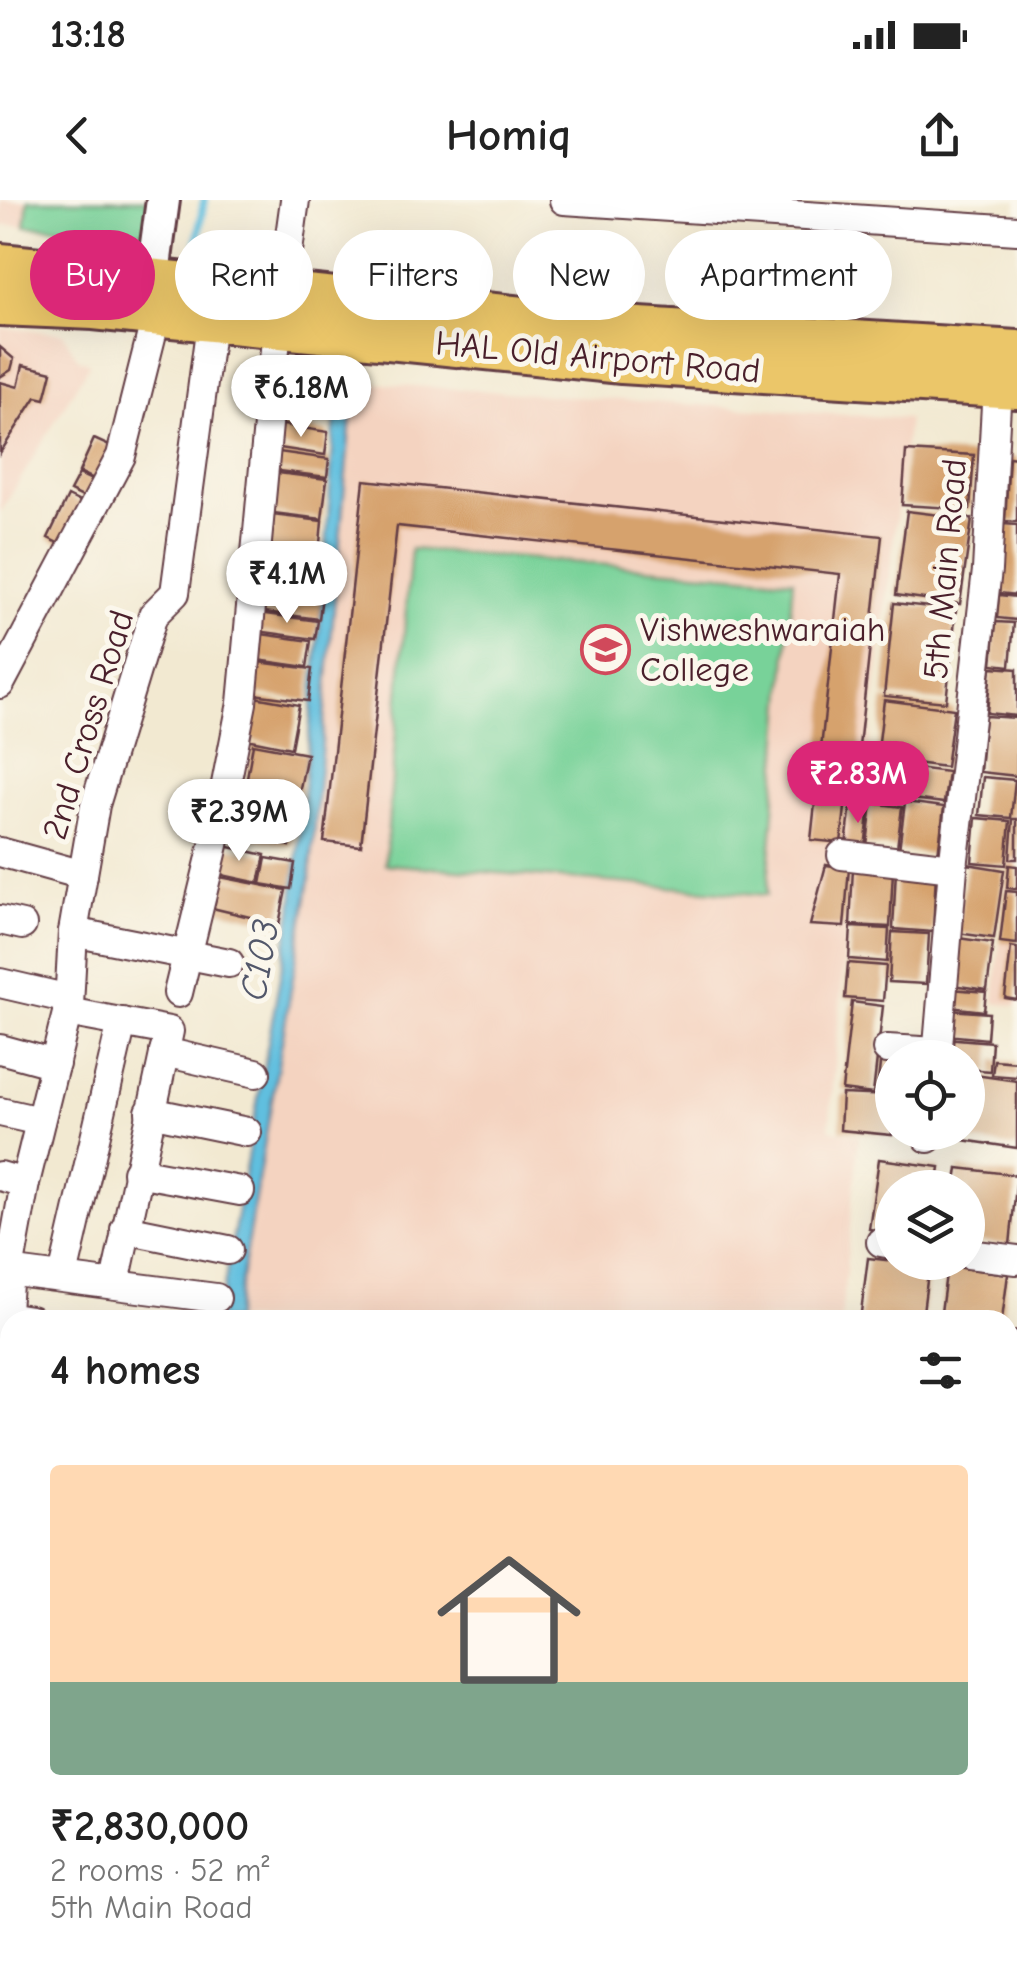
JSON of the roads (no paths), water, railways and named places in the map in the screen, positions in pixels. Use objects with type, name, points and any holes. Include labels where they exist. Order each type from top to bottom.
[{"type":"main road","name":"HAL Old Airport Road","points":[[0,265],[30,272]]},
{"type":"main road","name":"HAL Old Airport Road","points":[[155,299],[211,323],[228,320]]},
{"type":"main road","name":"HAL Old Airport Road","points":[[0,304],[30,303]]},
{"type":"main road","name":"HAL Old Airport Road","points":[[313,313],[623,328],[1010,375]]},
{"type":"street","points":[[155,288],[163,200]]},
{"type":"street","points":[[292,230],[296,200]]},
{"type":"street","points":[[564,200],[692,204],[1017,230]]},
{"type":"street","points":[[0,684],[121,456],[150,320]]},
{"type":"street","points":[[178,993],[242,703],[279,320]]},
{"type":"street","name":"2nd Cross Road","points":[[9,1310],[5,1270],[12,1180],[40,1121],[55,1064],[68,1005],[74,932],[95,805],[154,614],[175,593],[211,323]]},
{"type":"street","name":"5th Main Road","points":[[939,1040],[953,868],[1010,375]]},
{"type":"street","points":[[0,852],[84,875]]},
{"type":"street","points":[[842,855],[953,868]]},
{"type":"street","points":[[74,932],[229,963]]},
{"type":"street","points":[[0,983],[122,1022],[169,1030],[114,1283]]},
{"type":"street","points":[[62,1276],[122,1022]]},
{"type":"street","points":[[0,1049],[55,1064]]},
{"type":"street","points":[[164,1052],[256,1073]]},
{"type":"street","points":[[0,1112],[40,1121]]},
{"type":"street","points":[[150,1112],[247,1132]]},
{"type":"street","points":[[137,1172],[240,1191]]},
{"type":"street","points":[[126,1229],[228,1250]]},
{"type":"street","points":[[985,1256],[1017,1260]]},
{"type":"street","points":[[5,1270],[216,1298]]},
{"type":"water","points":[[337,381],[354,382],[310,879],[236,1310],[220,1310],[292,910],[324,581]]},
{"type":"waterway","name":"C103","points":[[199,230],[204,200]]},
{"type":"waterway","name":"C103","points":[[348,387],[350,367]]},
{"type":"place","name":"Vishweshwaraiah College","points":[[605,649]]}]
